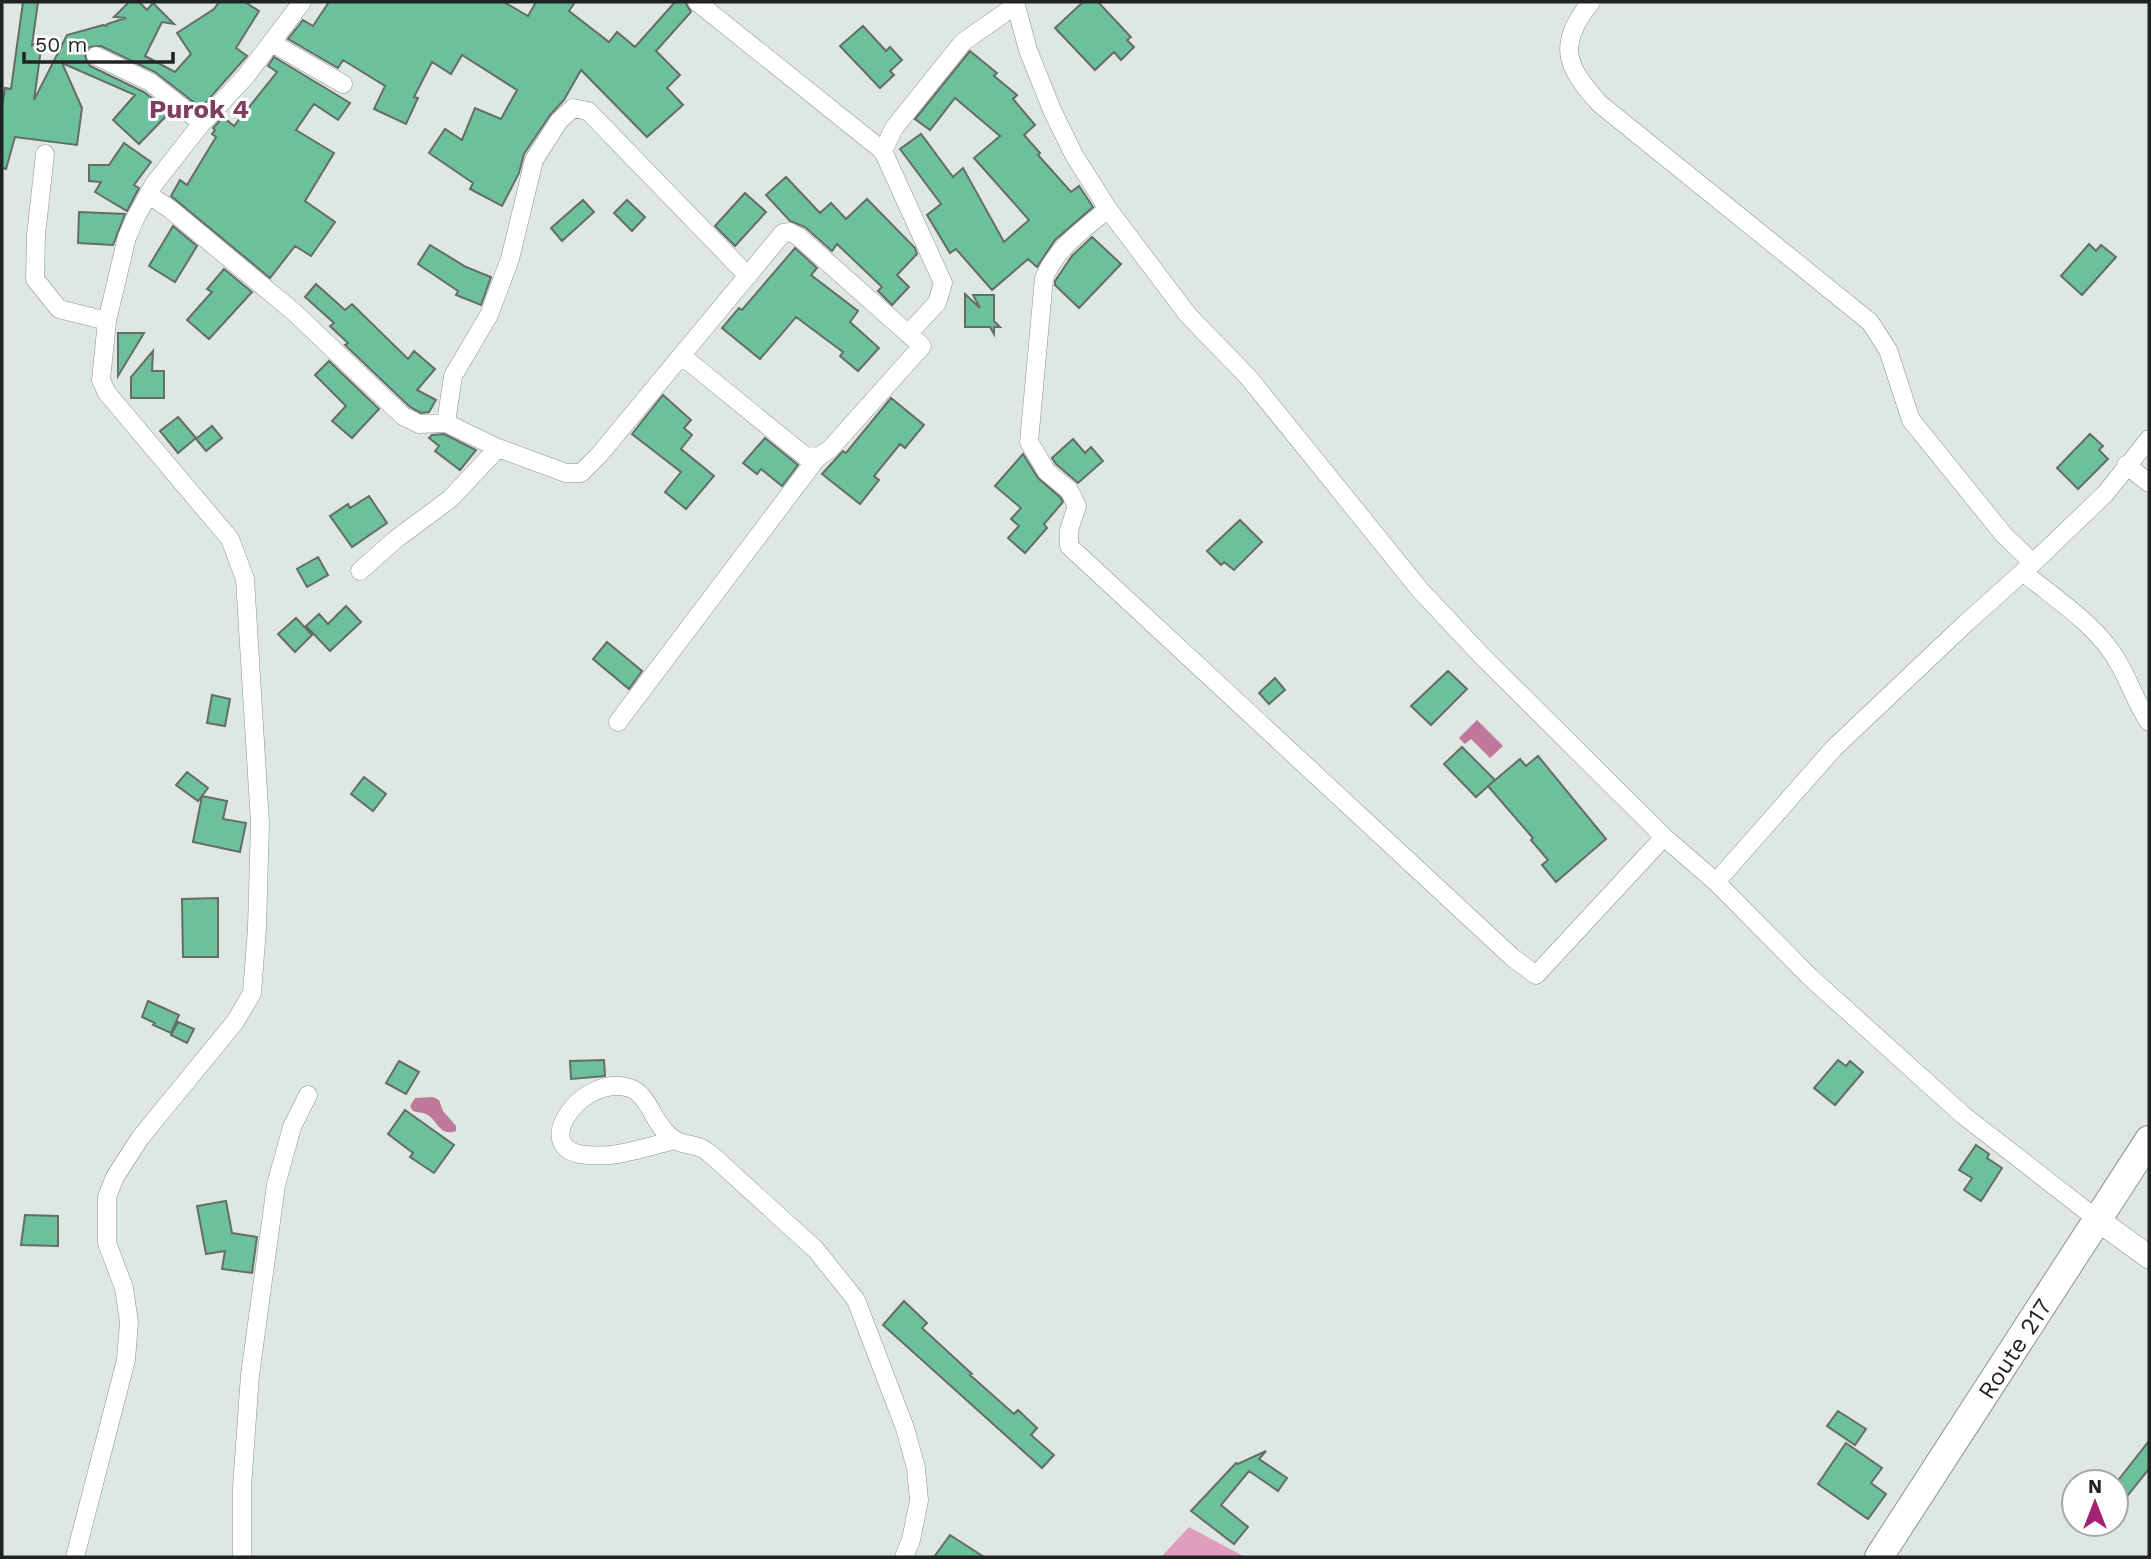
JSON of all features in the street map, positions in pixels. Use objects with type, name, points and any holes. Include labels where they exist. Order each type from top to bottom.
[{"type":"main road","name":"Route 217","points":[[1879,1557],[2149,1140]]},
{"type":"street","points":[[75,1557],[126,1360],[129,1322],[124,1288],[107,1242],[107,1197],[115,1177],[140,1138],[235,1022],[252,993],[260,823],[245,579],[230,539],[107,393],[101,380],[107,321],[127,237],[154,184],[202,123],[272,43],[302,2]]},
{"type":"street","points":[[697,2],[883,151],[943,283],[937,303],[908,334]]},
{"type":"street","points":[[1591,2],[1578,18],[1570,35],[1569,56],[1578,80],[1600,104],[1870,322],[1888,350],[1911,421],[2028,568],[2099,635],[2113,654],[2137,705],[2149,722]]},
{"type":"street","points":[[883,151],[894,128],[963,42],[1016,4],[1052,110],[1074,155],[1108,209],[1188,315],[1248,379],[1420,590],[1480,655],[1810,977],[1963,1115],[2149,1257]]},
{"type":"street","points":[[272,43],[343,84]]},
{"type":"street","points":[[96,56],[150,82],[202,123]]},
{"type":"street","points":[[446,424],[453,376],[489,315],[510,260],[534,160],[559,121],[573,108],[587,111],[748,276]]},
{"type":"street","points":[[45,154],[36,235],[35,279],[59,309],[107,321]]},
{"type":"street","points":[[149,195],[170,209],[295,313],[403,416],[419,424],[446,424],[498,448],[566,473],[582,473],[783,233],[790,232],[799,237],[922,346],[830,449],[817,457],[618,722]]},
{"type":"street","points":[[1108,209],[1063,247],[1049,266],[1043,289],[1029,442],[1047,472],[1069,490],[1077,506],[1069,530],[1069,547],[1502,947],[1536,975],[1664,837]]},
{"type":"street","points":[[682,356],[805,456],[817,457]]},
{"type":"street","points":[[1716,883],[1834,748],[2105,494],[2149,439]]},
{"type":"street","points":[[360,571],[396,538],[450,499],[498,448]]},
{"type":"street","points":[[2126,466],[2149,483]]},
{"type":"street","points":[[674,1140],[625,1153],[578,1154],[567,1149],[562,1139],[563,1120],[575,1103],[601,1087],[615,1085],[632,1088],[640,1094],[660,1125],[674,1140],[701,1148],[714,1157],[816,1250],[856,1300],[905,1428],[916,1468],[919,1500],[905,1557]]},
{"type":"street","points":[[242,1557],[242,1487],[250,1374],[274,1198],[292,1127],[308,1096]]},
{"type":"shaded area","points":[[1477,720],[1503,746],[1490,758],[1471,739],[1465,744],[1459,738]]},
{"type":"shaded area","points":[[433,1097],[439,1100],[443,1111],[456,1126],[456,1131],[446,1132],[426,1114],[413,1111],[410,1106],[415,1098]]},
{"type":"shaded area","points":[[1189,1527],[1245,1557],[1161,1557]]},
{"type":"building","points":[[23,2],[38,2],[32,45],[42,42],[34,100],[67,35],[106,26],[126,18],[114,17],[129,2],[139,2],[147,10],[153,3],[174,24],[162,22],[145,56],[175,72],[191,54],[177,33],[214,9],[219,2],[245,2],[259,11],[236,48],[247,56],[201,108],[155,72],[101,46],[89,47],[85,56],[90,66],[144,92],[170,112],[139,144],[113,120],[135,95],[62,63],[82,108],[77,145],[15,137],[6,169],[2,168],[2,107],[5,88],[11,89]]},
{"type":"building","points":[[329,2],[504,2],[528,16],[536,2],[575,2],[569,11],[609,42],[617,32],[635,47],[675,2],[685,2],[691,12],[656,51],[680,75],[667,88],[683,105],[647,137],[581,70],[564,100],[550,115],[524,154],[519,173],[502,206],[470,189],[473,183],[429,153],[445,129],[462,140],[475,108],[501,119],[517,90],[462,55],[451,74],[432,62],[414,97],[418,98],[406,124],[374,109],[385,86],[343,60],[338,68],[288,39],[303,20],[313,26]]},
{"type":"building","points":[[1083,2],[1098,2],[1131,37],[1127,40],[1134,47],[1121,60],[1114,52],[1095,70],[1055,28]]},
{"type":"building","points":[[863,26],[886,51],[890,47],[902,60],[890,71],[894,75],[880,88],[840,46]]},
{"type":"building","points":[[970,51],[997,73],[994,76],[1017,95],[1013,99],[1035,125],[1024,135],[1040,153],[1038,155],[1071,192],[1079,186],[1093,207],[1055,240],[1037,267],[1028,259],[992,290],[956,249],[950,253],[927,215],[941,204],[900,149],[921,134],[953,177],[963,168],[1004,242],[1029,220],[974,158],[1000,136],[955,98],[930,130],[915,119]]},
{"type":"building","points":[[274,57],[350,103],[338,120],[314,104],[296,130],[334,153],[305,201],[335,222],[311,256],[295,246],[270,278],[171,196],[180,180],[187,185],[216,137],[212,134],[215,130],[213,128],[223,117],[234,126],[277,72],[268,66]]},
{"type":"building","points":[[124,143],[151,162],[134,185],[139,188],[127,211],[95,192],[101,182],[89,181],[89,165],[109,165]]},
{"type":"building","points":[[786,177],[820,213],[831,203],[846,219],[867,199],[915,248],[917,254],[897,275],[909,287],[892,305],[878,291],[882,287],[837,244],[832,251],[805,227],[790,221],[766,195]]},
{"type":"building","points":[[745,193],[766,212],[735,246],[715,226]]},
{"type":"building","points":[[583,200],[594,212],[562,241],[551,228]]},
{"type":"building","points":[[627,200],[645,217],[632,231],[614,213]]},
{"type":"building","points":[[79,212],[125,214],[113,245],[78,243]]},
{"type":"building","points":[[173,226],[197,246],[175,282],[149,266]]},
{"type":"building","points":[[1092,237],[1121,264],[1079,308],[1055,285],[1055,281],[1072,256]]},
{"type":"building","points":[[2089,244],[2096,251],[2101,245],[2116,257],[2082,295],[2061,276]]},
{"type":"building","points":[[430,245],[466,267],[491,277],[481,305],[456,295],[458,291],[418,264]]},
{"type":"building","points":[[795,248],[817,268],[811,275],[858,311],[850,322],[879,348],[858,371],[840,356],[843,352],[796,317],[760,359],[722,328],[739,308],[742,310]]},
{"type":"building","points":[[224,269],[252,292],[209,339],[187,320],[212,292],[207,289]]},
{"type":"building","points":[[316,284],[345,310],[352,304],[408,359],[414,351],[435,369],[417,390],[436,400],[429,412],[421,413],[410,407],[345,345],[348,343],[330,326],[334,323],[305,297]]},
{"type":"building","points":[[965,294],[980,308],[973,295],[994,295],[994,321],[1000,327],[994,327],[994,334],[990,327],[965,327]]},
{"type":"building","points":[[118,333],[144,333],[118,376]]},
{"type":"building","points":[[153,351],[152,371],[164,371],[164,398],[131,398],[131,377]]},
{"type":"building","points":[[329,361],[379,409],[352,438],[332,421],[346,406],[315,375]]},
{"type":"building","points":[[663,395],[691,420],[684,428],[692,435],[681,449],[714,476],[686,509],[665,492],[681,472],[632,434]]},
{"type":"building","points":[[891,398],[924,425],[905,448],[900,444],[874,476],[879,480],[860,504],[822,474],[843,451],[846,453]]},
{"type":"building","points":[[178,417],[196,438],[178,453],[160,431]]},
{"type":"building","points":[[212,426],[222,438],[206,451],[196,439]]},
{"type":"building","points":[[444,434],[476,450],[460,470],[435,451],[439,446],[429,438],[432,435]]},
{"type":"building","points":[[2090,434],[2103,446],[2099,450],[2108,459],[2078,489],[2057,468]]},
{"type":"building","points":[[765,438],[798,465],[782,486],[761,469],[757,474],[743,463]]},
{"type":"building","points":[[1073,439],[1085,453],[1091,447],[1103,461],[1078,483],[1052,458]]},
{"type":"building","points":[[1023,454],[1038,478],[1063,502],[1044,524],[1047,528],[1025,553],[1008,538],[1019,526],[1011,519],[1021,508],[995,486]]},
{"type":"building","points":[[369,496],[387,523],[352,547],[330,516],[348,504],[350,508]]},
{"type":"building","points":[[1240,520],[1262,542],[1234,570],[1224,562],[1221,565],[1207,551]]},
{"type":"building","points":[[318,557],[328,575],[307,587],[297,569]]},
{"type":"building","points":[[346,606],[361,622],[330,651],[306,626],[319,614],[328,624]]},
{"type":"building","points":[[296,618],[312,635],[295,652],[278,634]]},
{"type":"building","points":[[607,642],[642,671],[629,689],[593,659]]},
{"type":"building","points":[[1448,671],[1467,689],[1431,725],[1411,706]]},
{"type":"building","points":[[1275,678],[1285,690],[1269,704],[1259,693]]},
{"type":"building","points":[[212,695],[230,699],[225,726],[207,723]]},
{"type":"building","points":[[1462,747],[1495,780],[1476,797],[1444,764]]},
{"type":"building","points":[[1538,756],[1606,839],[1556,882],[1542,865],[1548,860],[1531,840],[1533,838],[1488,786],[1520,759],[1526,766]]},
{"type":"building","points":[[187,772],[208,788],[198,801],[176,785]]},
{"type":"building","points":[[364,777],[386,794],[373,811],[351,794]]},
{"type":"building","points":[[202,796],[227,801],[223,819],[246,823],[240,852],[193,842]]},
{"type":"building","points":[[218,898],[218,957],[183,957],[182,899]]},
{"type":"building","points":[[148,1001],[179,1015],[171,1033],[142,1017]]},
{"type":"building","points":[[178,1022],[194,1029],[187,1043],[171,1035]]},
{"type":"building","points":[[604,1060],[605,1076],[571,1079],[570,1061]]},
{"type":"building","points":[[1838,1060],[1846,1066],[1850,1061],[1863,1072],[1835,1105],[1814,1088]]},
{"type":"building","points":[[399,1061],[419,1072],[406,1094],[386,1083]]},
{"type":"building","points":[[405,1110],[454,1145],[434,1173],[410,1157],[413,1153],[388,1134]]},
{"type":"building","points":[[1976,1145],[1989,1154],[1987,1158],[2002,1168],[1981,1201],[1964,1190],[1972,1178],[1959,1170]]},
{"type":"building","points":[[226,1201],[232,1233],[257,1237],[252,1273],[222,1269],[225,1251],[206,1254],[197,1206]]},
{"type":"building","points":[[25,1215],[58,1216],[58,1246],[21,1245]]},
{"type":"building","points":[[904,1301],[927,1323],[922,1328],[972,1374],[970,1375],[1014,1414],[1018,1410],[1037,1428],[1031,1435],[1054,1455],[1042,1468],[883,1325]]},
{"type":"building","points":[[1838,1411],[1866,1429],[1855,1445],[1827,1426]]},
{"type":"building","points":[[2149,1441],[2149,1469],[2130,1493],[2130,1468],[2128,1468]]},
{"type":"building","points":[[1846,1443],[1882,1468],[1871,1483],[1886,1494],[1868,1519],[1818,1484]]},
{"type":"building","points":[[1266,1451],[1259,1459],[1287,1478],[1278,1491],[1249,1471],[1221,1505],[1248,1527],[1234,1544],[1191,1511],[1236,1463]]},
{"type":"building","points":[[950,1535],[984,1557],[934,1557]]},
{"type":"district","name":"Purok 4","points":[[199,109]]}]
